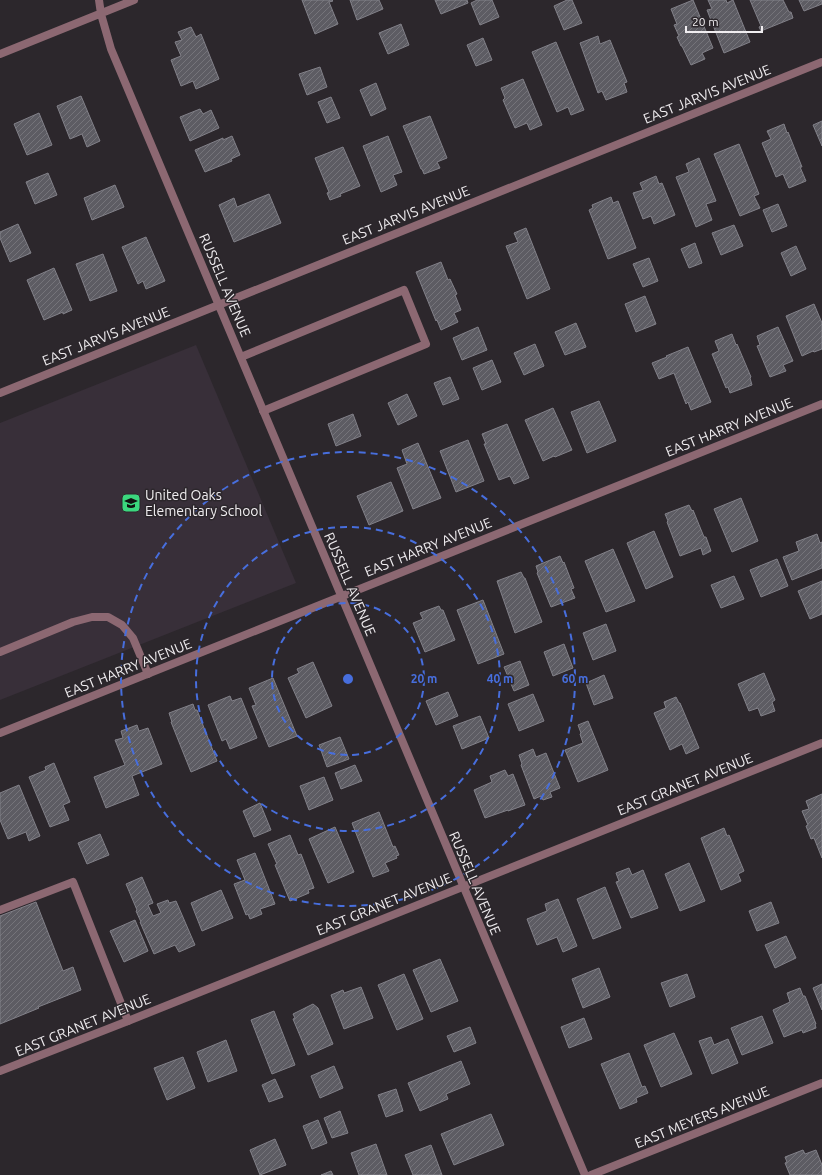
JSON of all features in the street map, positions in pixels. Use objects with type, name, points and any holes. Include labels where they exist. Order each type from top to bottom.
[{"type":"street","name":"RUSSELL AVENUE","points":[[100,0],[101,14],[111,48],[585,1175]]},
{"type":"street","points":[[0,54],[134,0]]},
{"type":"street","name":"EAST JARVIS AVENUE","points":[[0,393],[822,62]]},
{"type":"street","points":[[241,357],[404,290],[426,344],[263,411]]},
{"type":"street","name":"EAST HARRY AVENUE","points":[[0,733],[822,404]]},
{"type":"street","points":[[0,652],[73,622],[92,617],[108,617],[122,625],[133,638],[148,674]]},
{"type":"street","name":"EAST GRANET AVENUE","points":[[0,1071],[822,743]]},
{"type":"street","points":[[0,910],[73,882],[128,1021]]},
{"type":"street","name":"EAST MEYERS AVENUE","points":[[591,1175],[822,1083]]},
{"type":"shaded area","name":"United Oaks Elementary School","points":[[196,345],[296,583],[0,700],[0,423]]},
{"type":"building","points":[[302,0],[332,0],[333,1],[329,2],[338,24],[315,34]]},
{"type":"building","points":[[350,0],[379,0],[383,9],[357,20]]},
{"type":"building","points":[[435,0],[467,0],[468,3],[441,14]]},
{"type":"building","points":[[477,0],[492,0],[499,17],[480,25],[471,3]]},
{"type":"building","points":[[567,0],[572,0],[582,23],[564,30],[554,6]]},
{"type":"building","points":[[693,0],[713,48],[702,53],[705,59],[691,65],[677,37],[679,36],[674,25],[677,24],[671,9]]},
{"type":"building","points":[[708,0],[726,0],[727,3],[733,0],[750,42],[724,53],[707,10],[712,9]]},
{"type":"building","points":[[750,0],[783,0],[793,18],[761,31],[759,27],[761,26]]},
{"type":"building","points":[[799,0],[822,0],[822,4],[804,11]]},
{"type":"building","points":[[401,24],[409,45],[388,54],[379,33]]},
{"type":"building","points":[[191,27],[196,37],[201,34],[219,79],[196,89],[193,81],[181,86],[171,60],[181,56],[175,42],[182,40],[178,32]]},
{"type":"building","points":[[598,36],[600,44],[610,40],[627,82],[624,83],[627,92],[606,100],[602,91],[598,93],[580,43]]},
{"type":"building","points":[[483,38],[492,60],[476,66],[467,45]]},
{"type":"building","points":[[556,42],[584,110],[571,115],[568,107],[557,112],[532,52]]},
{"type":"building","points":[[320,67],[327,87],[307,95],[299,74]]},
{"type":"building","points":[[523,79],[542,125],[530,130],[527,123],[515,128],[503,100],[505,98],[501,88]]},
{"type":"building","points":[[376,83],[386,109],[371,116],[360,90]]},
{"type":"building","points":[[81,96],[100,141],[87,147],[82,134],[70,139],[57,106]]},
{"type":"building","points":[[331,97],[340,118],[327,123],[318,102]]},
{"type":"building","points":[[200,109],[203,114],[211,110],[219,128],[190,141],[180,117]]},
{"type":"building","points":[[39,113],[52,145],[27,155],[14,124]]},
{"type":"building","points":[[430,116],[447,158],[437,162],[440,168],[424,174],[403,126]]},
{"type":"building","points":[[822,121],[822,146],[813,125]]},
{"type":"building","points":[[784,124],[802,167],[800,167],[806,181],[789,188],[783,174],[776,177],[762,143],[771,139],[767,131]]},
{"type":"building","points":[[232,136],[240,155],[231,159],[232,161],[205,172],[195,150],[223,138],[223,140]]},
{"type":"building","points":[[388,136],[402,172],[393,175],[397,185],[381,192],[363,146]]},
{"type":"building","points":[[739,144],[759,194],[754,196],[760,208],[740,216],[714,154]]},
{"type":"building","points":[[343,147],[360,186],[340,194],[341,196],[330,200],[327,193],[329,192],[315,158]]},
{"type":"building","points":[[699,158],[716,201],[706,204],[712,220],[696,227],[676,177],[689,172],[686,164]]},
{"type":"building","points":[[48,173],[57,195],[35,204],[26,182]]},
{"type":"building","points":[[656,176],[659,184],[662,183],[675,215],[654,224],[651,216],[643,219],[633,193],[643,190],[640,183]]},
{"type":"building","points":[[115,185],[124,207],[92,220],[84,198]]},
{"type":"building","points":[[269,194],[281,223],[234,242],[219,205],[234,198],[237,207]]},
{"type":"building","points":[[611,197],[613,203],[618,201],[636,248],[608,259],[589,210],[593,208],[592,205]]},
{"type":"building","points":[[778,204],[787,226],[772,232],[763,210]]},
{"type":"building","points":[[18,224],[31,253],[10,262],[0,238],[0,232]]},
{"type":"building","points":[[734,225],[743,246],[721,255],[712,233]]},
{"type":"building","points":[[526,228],[550,289],[527,299],[506,246],[518,242],[514,233]]},
{"type":"building","points":[[146,237],[165,281],[146,289],[143,281],[138,284],[122,247]]},
{"type":"building","points":[[695,243],[702,263],[689,268],[681,249]]},
{"type":"building","points":[[796,246],[806,269],[791,276],[781,253]]},
{"type":"building","points":[[103,254],[117,291],[90,301],[76,264]]},
{"type":"building","points":[[649,258],[658,281],[643,287],[633,264]]},
{"type":"building","points":[[441,262],[448,280],[450,279],[457,294],[455,295],[461,310],[454,313],[458,322],[441,330],[416,272]]},
{"type":"building","points":[[54,268],[72,310],[44,320],[27,280]]},
{"type":"building","points":[[645,296],[656,324],[636,332],[625,304]]},
{"type":"building","points":[[814,304],[822,323],[822,349],[802,356],[786,316]]},
{"type":"building","points":[[576,323],[586,347],[565,355],[555,332]]},
{"type":"building","points":[[478,327],[487,350],[462,360],[453,338]]},
{"type":"building","points":[[778,327],[793,361],[783,365],[786,371],[770,377],[757,346],[760,345],[757,336]]},
{"type":"building","points":[[732,334],[751,377],[752,385],[730,393],[728,387],[726,388],[712,354],[719,351],[715,341]]},
{"type":"building","points":[[535,344],[544,366],[524,375],[514,353]]},
{"type":"building","points":[[688,347],[711,402],[691,410],[688,402],[686,404],[674,373],[659,379],[652,363]]},
{"type":"building","points":[[492,360],[501,382],[482,390],[473,368]]},
{"type":"building","points":[[450,377],[459,399],[443,405],[434,383]]},
{"type":"building","points":[[407,394],[417,416],[398,425],[388,403]]},
{"type":"building","points":[[599,401],[616,441],[587,453],[571,412]]},
{"type":"building","points":[[553,408],[572,450],[543,461],[525,420]]},
{"type":"building","points":[[353,414],[361,436],[336,446],[328,424]]},
{"type":"building","points":[[507,424],[529,478],[514,484],[510,476],[499,480],[484,444],[486,444],[482,434]]},
{"type":"building","points":[[468,440],[484,481],[456,492],[440,451]]},
{"type":"building","points":[[418,443],[441,498],[413,509],[397,468],[407,464],[402,450]]},
{"type":"building","points":[[391,482],[403,511],[369,525],[357,496]]},
{"type":"building","points":[[741,498],[758,541],[732,552],[714,509]]},
{"type":"building","points":[[689,505],[692,511],[693,510],[704,537],[706,537],[711,551],[703,555],[701,548],[680,556],[667,522],[668,521],[665,514]]},
{"type":"building","points":[[654,531],[673,577],[646,589],[627,543]]},
{"type":"building","points":[[817,534],[820,543],[822,542],[822,568],[792,580],[783,557],[799,551],[796,542]]},
{"type":"building","points":[[613,549],[635,601],[606,612],[585,561]]},
{"type":"building","points":[[560,556],[563,563],[564,562],[574,588],[571,589],[575,598],[551,607],[537,573],[536,566]]},
{"type":"building","points":[[777,559],[788,586],[761,597],[750,570]]},
{"type":"building","points":[[521,572],[525,578],[542,622],[515,633],[497,581]]},
{"type":"building","points":[[734,576],[744,599],[721,608],[711,585]]},
{"type":"building","points":[[822,581],[822,614],[810,619],[798,591]]},
{"type":"building","points":[[483,600],[504,654],[478,664],[457,610]]},
{"type":"building","points":[[439,606],[441,610],[443,610],[455,640],[425,652],[413,623],[423,619],[420,613]]},
{"type":"building","points":[[606,624],[616,651],[593,660],[583,633]]},
{"type":"building","points":[[564,644],[573,668],[553,676],[544,652]]},
{"type":"building","points":[[520,661],[529,685],[514,691],[504,667]]},
{"type":"building","points":[[313,662],[332,706],[306,718],[288,678],[299,673],[297,669]]},
{"type":"building","points":[[764,673],[775,700],[772,702],[775,711],[761,716],[758,708],[749,711],[738,684]]},
{"type":"building","points":[[604,675],[613,698],[594,705],[586,683]]},
{"type":"building","points":[[273,678],[297,736],[269,747],[252,706],[256,705],[249,688]]},
{"type":"building","points":[[448,692],[458,716],[436,725],[426,701]]},
{"type":"building","points":[[533,694],[544,721],[519,731],[508,704]]},
{"type":"building","points":[[230,696],[232,701],[241,698],[257,738],[230,749],[226,739],[222,741],[208,705]]},
{"type":"building","points":[[676,697],[699,748],[686,754],[682,744],[670,750],[654,713],[666,708],[664,702]]},
{"type":"building","points":[[193,704],[195,710],[197,710],[217,761],[191,772],[171,722],[169,713]]},
{"type":"building","points":[[480,716],[489,738],[462,749],[453,726]]},
{"type":"building","points":[[588,721],[608,770],[578,782],[565,750],[583,743],[578,725]]},
{"type":"building","points":[[137,725],[139,731],[148,728],[162,764],[132,776],[139,795],[106,808],[94,777],[125,765],[115,740],[123,738],[121,731]]},
{"type":"building","points":[[340,737],[349,759],[327,767],[319,745]]},
{"type":"building","points":[[533,749],[536,757],[546,753],[560,788],[550,792],[552,797],[543,800],[541,796],[534,799],[521,765],[519,755]]},
{"type":"building","points":[[54,763],[70,802],[63,805],[69,820],[50,827],[29,777],[46,770],[45,767]]},
{"type":"building","points":[[355,765],[362,781],[341,789],[335,773]]},
{"type":"building","points":[[505,770],[508,776],[513,774],[525,805],[485,818],[474,790],[492,782],[490,776]]},
{"type":"building","points":[[324,777],[333,800],[309,810],[300,786]]},
{"type":"building","points":[[19,785],[40,836],[29,841],[26,832],[8,839],[0,820],[0,793]]},
{"type":"building","points":[[822,794],[822,858],[814,838],[811,839],[806,826],[808,825],[802,811],[809,809],[806,801]]},
{"type":"building","points":[[260,803],[271,830],[254,837],[243,811]]},
{"type":"building","points":[[379,812],[393,847],[395,846],[399,855],[396,856],[397,858],[385,863],[389,871],[373,877],[352,823]]},
{"type":"building","points":[[335,827],[354,872],[328,883],[309,839]]},
{"type":"building","points":[[724,828],[727,836],[729,835],[744,871],[738,874],[741,881],[721,890],[701,838]]},
{"type":"building","points":[[100,834],[109,855],[87,864],[78,843]]},
{"type":"building","points":[[290,835],[298,855],[301,854],[314,888],[308,890],[309,893],[290,901],[268,844]]},
{"type":"building","points":[[255,853],[275,904],[260,909],[262,914],[250,919],[248,914],[246,915],[234,884],[245,880],[237,860]]},
{"type":"building","points":[[689,863],[705,901],[680,911],[665,874]]},
{"type":"building","points":[[629,868],[632,875],[643,870],[658,908],[631,918],[616,882],[619,881],[616,873]]},
{"type":"building","points":[[142,877],[153,903],[148,905],[153,916],[161,913],[157,904],[168,900],[169,903],[176,901],[195,945],[179,952],[175,945],[154,954],[126,884]]},
{"type":"building","points":[[605,887],[621,928],[593,939],[577,899]]},
{"type":"building","points":[[221,890],[233,918],[202,931],[191,903]]},
{"type":"building","points":[[558,899],[577,946],[563,952],[557,937],[537,945],[527,919],[547,911],[545,904]]},
{"type":"building","points":[[36,902],[63,971],[73,967],[81,990],[0,1024],[0,916]]},
{"type":"building","points":[[771,902],[779,923],[757,931],[749,911]]},
{"type":"building","points":[[135,920],[148,951],[124,962],[110,931]]},
{"type":"building","points":[[786,936],[796,958],[775,968],[765,945]]},
{"type":"building","points":[[440,959],[458,1001],[431,1012],[413,970]]},
{"type":"building","points":[[599,968],[610,997],[583,1008],[572,979]]},
{"type":"building","points":[[404,974],[423,1019],[397,1030],[378,985]]},
{"type":"building","points":[[687,974],[695,997],[670,1007],[661,983]]},
{"type":"building","points":[[822,984],[822,1010],[813,988]]},
{"type":"building","points":[[361,987],[373,1018],[344,1029],[331,995],[343,990],[344,993]]},
{"type":"building","points":[[800,988],[803,996],[805,996],[816,1024],[816,1028],[803,1033],[802,1030],[784,1037],[773,1010],[790,1002],[787,993]]},
{"type":"building","points":[[313,1004],[318,1008],[333,1044],[308,1055],[293,1019],[295,1018],[293,1014]]},
{"type":"building","points":[[274,1011],[295,1065],[272,1074],[251,1020]]},
{"type":"building","points":[[762,1016],[773,1043],[742,1055],[731,1028]]},
{"type":"building","points":[[584,1018],[592,1039],[569,1048],[561,1027]]},
{"type":"building","points":[[470,1027],[476,1043],[454,1052],[447,1036]]},
{"type":"building","points":[[674,1033],[692,1074],[661,1087],[644,1045]]},
{"type":"building","points":[[711,1037],[714,1045],[728,1039],[738,1063],[712,1074],[699,1041]]},
{"type":"building","points":[[226,1040],[237,1071],[208,1082],[197,1052]]},
{"type":"building","points":[[629,1053],[642,1087],[645,1086],[648,1093],[636,1098],[637,1102],[620,1109],[601,1064]]},
{"type":"building","points":[[183,1057],[195,1088],[167,1100],[154,1068]]},
{"type":"building","points":[[461,1061],[470,1084],[446,1094],[448,1099],[420,1111],[408,1083]]},
{"type":"building","points":[[334,1066],[343,1088],[320,1098],[311,1076]]},
{"type":"building","points":[[275,1079],[283,1097],[269,1102],[262,1085]]},
{"type":"building","points":[[396,1089],[403,1111],[386,1117],[378,1095]]},
{"type":"building","points":[[340,1111],[348,1133],[332,1138],[324,1118]]},
{"type":"building","points":[[491,1114],[504,1145],[454,1165],[441,1134]]},
{"type":"building","points":[[318,1120],[327,1143],[312,1149],[303,1126]]},
{"type":"building","points":[[275,1139],[286,1165],[260,1175],[250,1150]]},
{"type":"building","points":[[376,1144],[387,1175],[359,1175],[351,1153]]},
{"type":"building","points":[[431,1145],[442,1175],[413,1175],[405,1155]]},
{"type":"building","points":[[803,1150],[805,1154],[816,1150],[822,1165],[822,1175],[790,1175],[785,1163],[787,1162],[785,1157]]},
{"type":"building","points":[[331,1171],[333,1175],[321,1175]]},
{"type":"place","name":"United Oaks Elementary School","points":[[131,503]]}]
